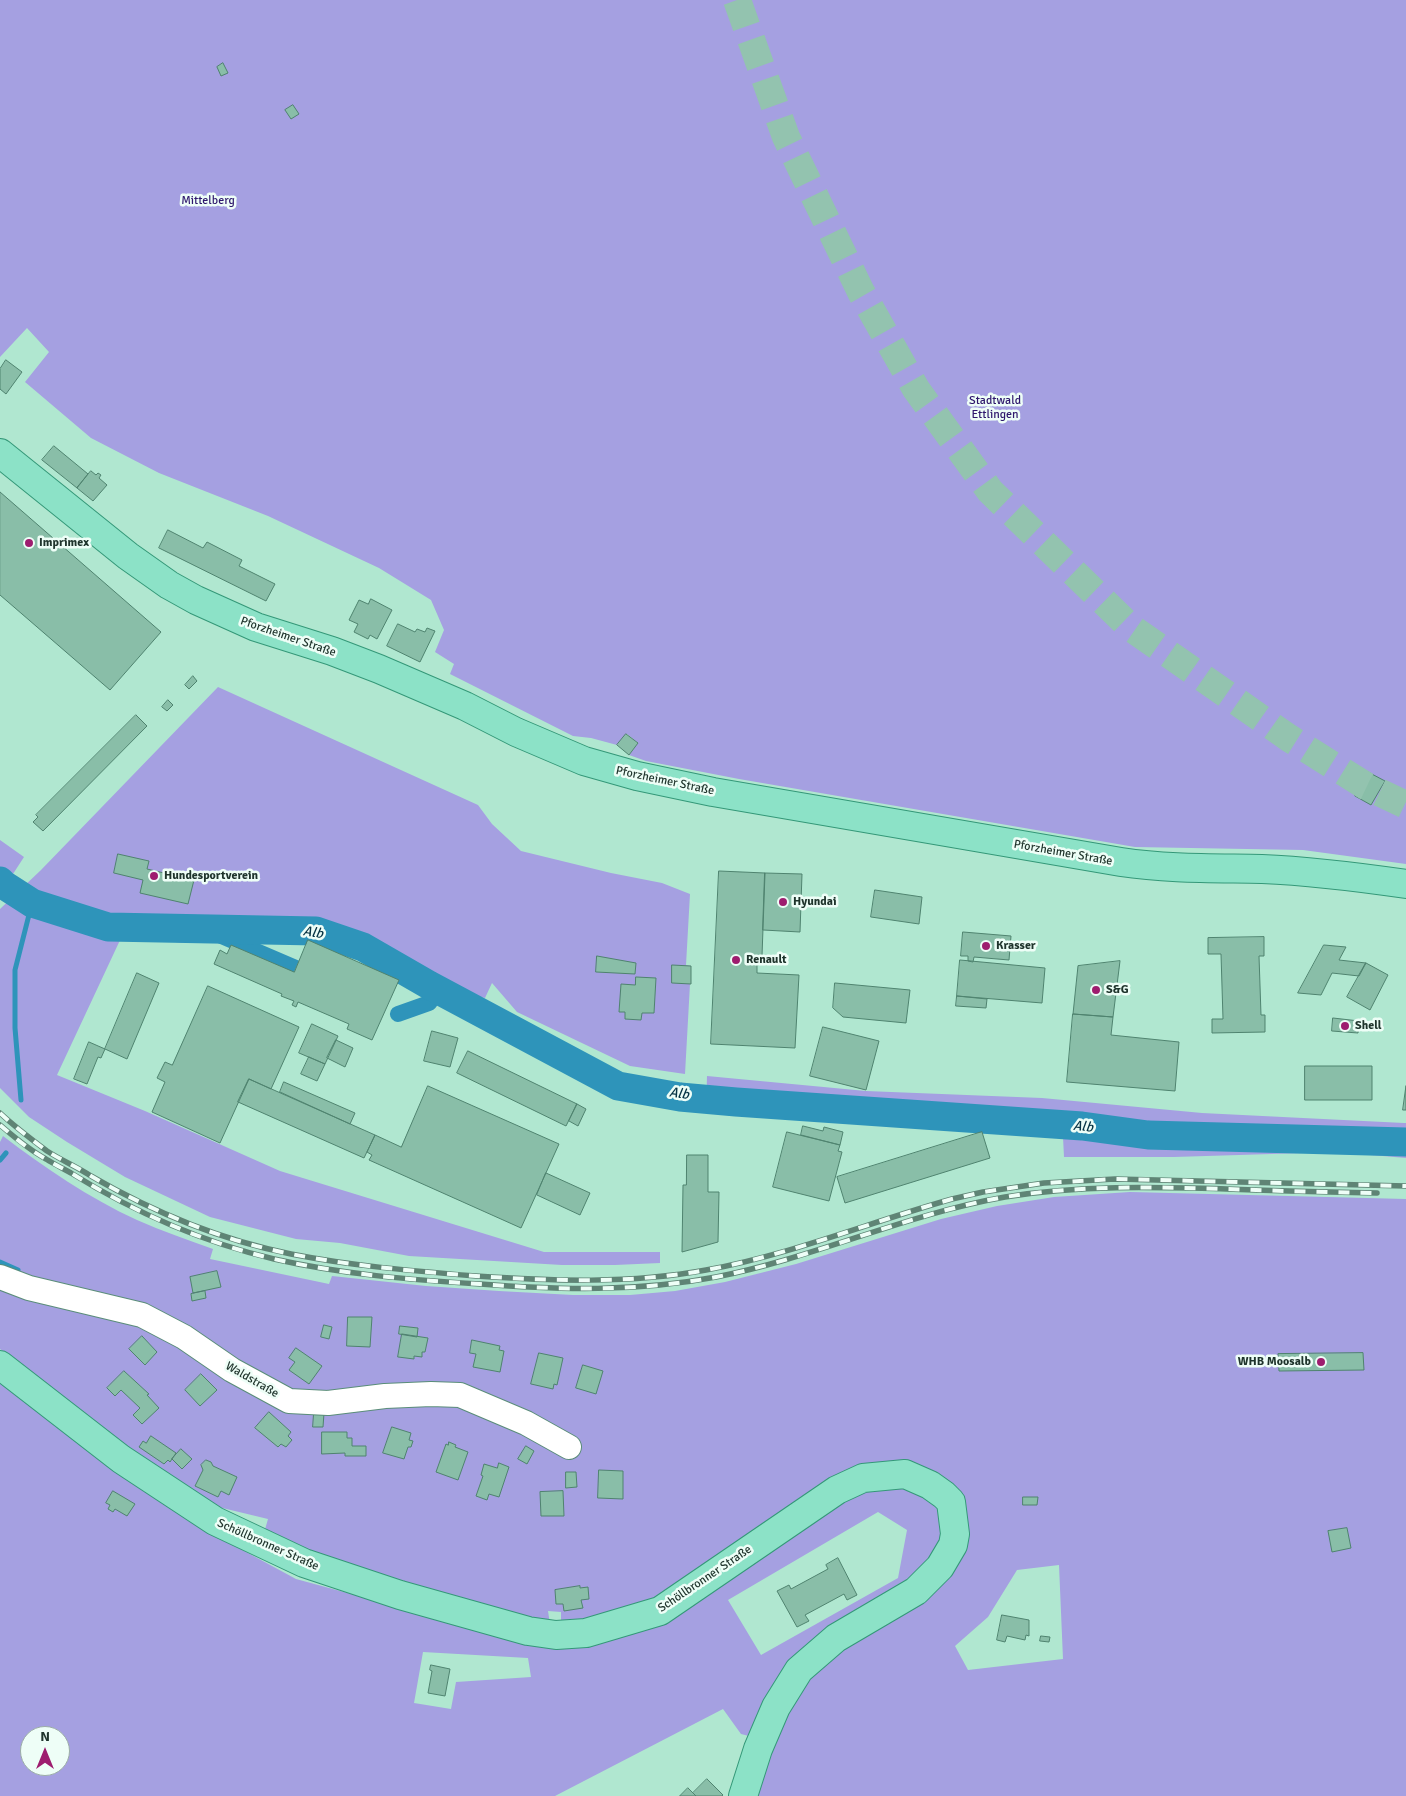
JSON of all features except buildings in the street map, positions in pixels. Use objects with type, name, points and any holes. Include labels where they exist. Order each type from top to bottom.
[{"type":"main road","name":"Pforzheimer Straße","points":[[0,453],[128,556],[169,585],[196,600],[256,628],[332,651],[379,669],[465,706],[563,753],[601,766],[713,792],[1121,862],[1176,868],[1299,871],[1406,884]]},
{"type":"main road","name":"Schöllbronner Straße","points":[[0,1366],[121,1459],[215,1521],[304,1563],[400,1595],[528,1631],[556,1635],[586,1633],[660,1611],[837,1490],[863,1478],[905,1474],[930,1485],[950,1502],[955,1534],[953,1545],[940,1567],[916,1591],[836,1638],[798,1670],[776,1707],[758,1749],[743,1796]]},
{"type":"street","name":"Waldstraße","points":[[0,1277],[29,1288],[142,1315],[184,1336],[232,1370],[289,1402],[328,1403],[385,1396],[460,1395],[526,1423],[569,1447]]},
{"type":"green space","name":"Stadtwald Ettlingen","points":[[0,0],[1406,0],[1406,864],[1303,850],[1135,847],[739,779],[646,761],[629,755],[638,743],[627,734],[617,745],[591,738],[573,736],[450,674],[454,664],[435,652],[444,630],[431,600],[379,568],[268,516],[159,473],[91,438],[25,382],[49,352],[27,328],[0,357]]},
{"type":"green space","points":[[218,687],[478,805],[492,824],[521,851],[611,873],[662,883],[690,894],[686,965],[691,966],[685,1074],[630,1066],[517,1012],[492,983],[485,998],[454,990],[378,948],[317,922],[199,921],[189,943],[121,938],[57,1075],[145,1111],[280,1171],[544,1252],[660,1252],[660,1263],[562,1265],[409,1256],[340,1243],[296,1239],[210,1217],[125,1177],[67,1142],[29,1117],[0,1088],[0,909],[41,870]]},
{"type":"green space","points":[[0,840],[24,857],[0,894]]},
{"type":"green space","points":[[707,1076],[866,1091],[1042,1098],[1202,1113],[1406,1123],[1406,1158],[1336,1152],[1174,1157],[1064,1157],[1063,1137],[706,1111]]},
{"type":"green space","points":[[3,1136],[68,1182],[102,1202],[137,1220],[213,1249],[210,1259],[329,1284],[332,1276],[426,1286],[573,1295],[630,1295],[675,1291],[725,1282],[796,1264],[941,1219],[997,1206],[1054,1197],[1130,1192],[1406,1199],[1406,1796],[753,1796],[773,1742],[741,1734],[723,1709],[555,1796],[0,1796],[0,1382],[187,1520],[296,1579],[517,1639],[561,1625],[561,1612],[548,1611],[550,1624],[405,1587],[293,1546],[264,1533],[268,1519],[210,1505],[113,1438],[0,1349],[0,1284],[42,1280],[0,1266],[0,1142]],"holes":[[[878,1512],[907,1530],[898,1578],[761,1655],[728,1600]],[[1059,1565],[1063,1659],[968,1670],[955,1646],[988,1617],[1017,1570]],[[423,1652],[528,1658],[531,1677],[456,1682],[451,1709],[414,1703]]]},
{"type":"waterway","name":"Alb","points":[[0,881],[32,903],[108,927],[316,931],[363,947],[429,985],[618,1086],[680,1097],[1082,1126],[1148,1135],[1406,1142]]},
{"type":"waterway","points":[[21,1100],[15,1028],[15,970],[32,903]]},
{"type":"waterway","points":[[216,929],[219,935],[296,968]]},
{"type":"waterway","points":[[398,1014],[429,1003],[439,990]]},
{"type":"waterway","points":[[0,1160],[6,1153]]},
{"type":"waterway","points":[[0,1262],[18,1270]]},
{"type":"tunnel","points":[[737,0],[786,137],[861,292],[916,389],[990,491],[1130,627],[1289,738],[1366,786],[1406,805]]},
{"type":"railway","points":[[0,1113],[47,1151],[163,1213],[213,1233],[265,1248],[337,1262],[505,1278],[563,1280],[649,1278],[706,1270],[768,1256],[952,1199],[983,1192],[1044,1183],[1115,1179],[1406,1186]]},
{"type":"railway","points":[[0,1125],[34,1152],[144,1213],[195,1235],[247,1252],[325,1269],[376,1276],[539,1288],[627,1287],[686,1282],[716,1277],[789,1259],[932,1214],[1005,1197],[1033,1193],[1060,1190],[1144,1187],[1377,1193]]},
{"type":"place","name":"Imprimex","points":[[29,543]]},
{"type":"place","name":"Hundesportverein","points":[[154,876]]},
{"type":"place","name":"Hyundai","points":[[783,902]]},
{"type":"place","name":"Krasser","points":[[986,946]]},
{"type":"place","name":"Renault","points":[[736,960]]},
{"type":"place","name":"S&G","points":[[1096,990]]},
{"type":"place","name":"Shell","points":[[1345,1026]]},
{"type":"place","name":"WHB Moosalb","points":[[1321,1362]]},
{"type":"park label","name":"Mittelberg","points":[[208,201]]}]
